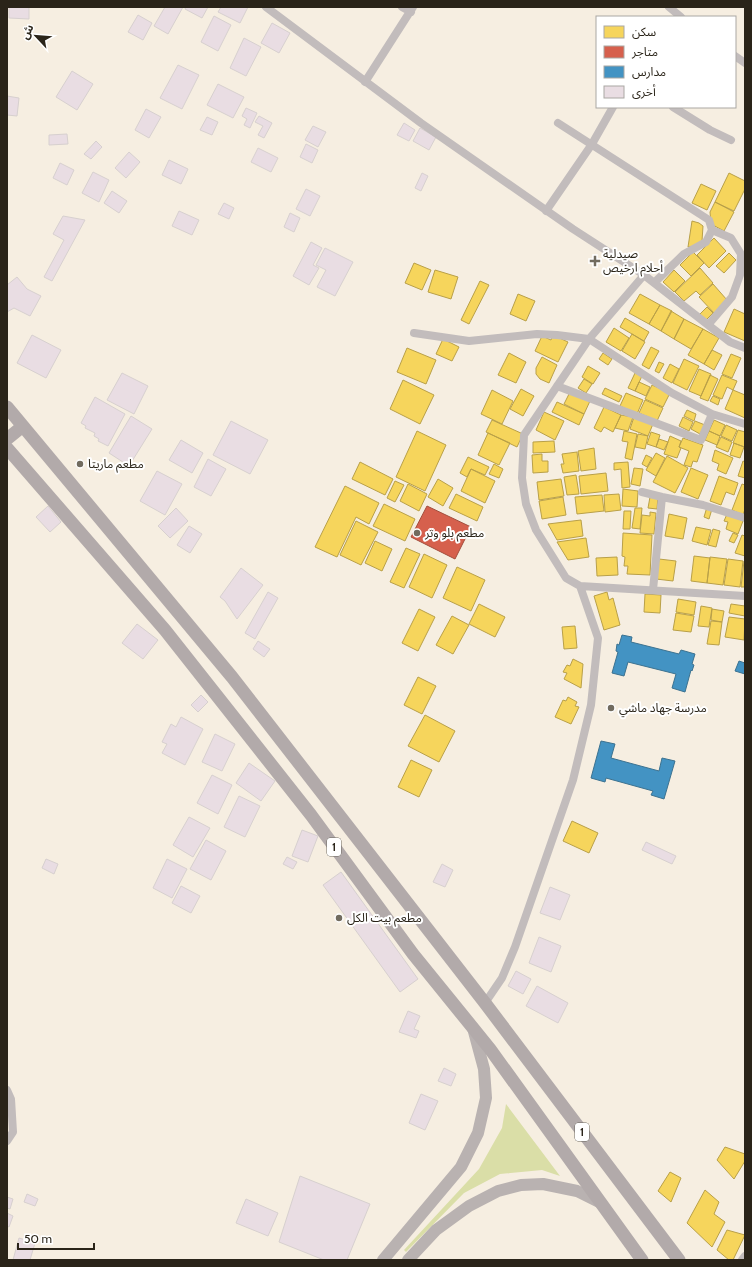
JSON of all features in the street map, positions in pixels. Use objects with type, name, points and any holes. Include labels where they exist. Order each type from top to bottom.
[{"type":"main road","name":"1","points":[[7,408],[232,677],[485,1003],[679,1260]]},
{"type":"main road","points":[[7,439],[23,426]]},
{"type":"main road","name":"1","points":[[7,448],[165,630],[311,815],[413,954],[490,1049],[642,1260]]},
{"type":"main road","points":[[311,815],[330,803]]},
{"type":"main road","points":[[389,1258],[461,1167],[478,1133],[486,1098],[484,1069],[473,1028]]},
{"type":"main road","points":[[408,1260],[436,1230],[469,1206],[498,1191],[521,1185],[543,1184],[577,1191],[599,1202]]},
{"type":"street","points":[[266,7],[421,123],[546,211],[644,275],[730,342],[745,348]]},
{"type":"street","points":[[365,82],[412,10],[402,7]]},
{"type":"street","points":[[736,57],[745,63]]},
{"type":"street","points":[[546,211],[592,144],[612,108]]},
{"type":"street","points":[[675,108],[710,130],[731,140]]},
{"type":"street","points":[[558,123],[708,220],[712,230],[731,238],[741,254],[740,276],[732,297],[708,325]]},
{"type":"street","points":[[654,284],[684,254],[706,242],[712,230]]},
{"type":"street","points":[[644,275],[590,339],[524,435],[522,478],[526,504],[536,530],[566,578],[580,586],[745,596]]},
{"type":"street","points":[[414,333],[469,341],[537,334],[590,339],[672,393],[712,414],[745,424]]},
{"type":"street","points":[[557,386],[701,440],[712,414]]},
{"type":"street","points":[[642,492],[703,505],[745,518]]},
{"type":"street","points":[[653,590],[662,497]]},
{"type":"street","points":[[485,1003],[502,978],[515,947],[573,780],[589,713],[598,638],[580,586]]},
{"type":"street","points":[[7,1090],[11,1099],[13,1132],[7,1141]]},
{"type":"street","points":[[742,1260],[745,1256]]},
{"type":"green space","points":[[506,1104],[560,1176],[542,1170],[500,1174],[464,1193],[406,1252],[404,1250],[479,1169],[502,1128]]},
{"type":"building: سكن","points":[[729,173],[745,181],[745,189],[734,211],[715,202]]},
{"type":"building: سكن","points":[[701,184],[716,191],[707,210],[692,203]]},
{"type":"building: سكن","points":[[715,202],[734,212],[724,231],[711,224],[710,212]]},
{"type":"building: سكن","points":[[692,221],[703,226],[702,241],[693,247],[688,247]]},
{"type":"building: سكن","points":[[714,238],[726,251],[709,268],[697,255]]},
{"type":"building: سكن","points":[[693,252],[704,263],[691,276],[680,265]]},
{"type":"building: سكن","points":[[729,253],[736,260],[724,273],[716,266]]},
{"type":"building: سكن","points":[[414,263],[431,270],[422,290],[405,283]]},
{"type":"building: سكن","points":[[700,268],[713,283],[700,295],[696,291],[684,301],[675,292]]},
{"type":"building: سكن","points":[[435,270],[458,277],[451,299],[428,292]]},
{"type":"building: سكن","points":[[674,270],[685,281],[674,292],[663,282]]},
{"type":"building: سكن","points":[[480,281],[489,285],[469,324],[461,320]]},
{"type":"building: سكن","points":[[713,284],[727,300],[714,313],[699,297]]},
{"type":"building: سكن","points":[[518,294],[535,301],[526,321],[510,314]]},
{"type":"building: سكن","points":[[640,294],[660,305],[649,324],[629,313]]},
{"type":"building: سكن","points":[[660,305],[672,311],[661,331],[649,324]]},
{"type":"building: سكن","points":[[707,307],[713,313],[706,320],[700,314]]},
{"type":"building: سكن","points":[[734,309],[745,314],[745,341],[724,332]]},
{"type":"building: سكن","points":[[671,311],[684,319],[674,339],[661,331]]},
{"type":"building: سكن","points":[[625,318],[649,332],[644,341],[620,327]]},
{"type":"building: سكن","points":[[684,319],[703,329],[691,349],[674,339]]},
{"type":"building: سكن","points":[[614,328],[629,338],[621,351],[606,342]]},
{"type":"building: سكن","points":[[703,329],[719,338],[704,364],[688,355]]},
{"type":"building: سكن","points":[[632,334],[645,342],[635,359],[622,351]]},
{"type":"building: سكن","points":[[553,335],[568,342],[558,362],[535,351],[542,336],[551,340]]},
{"type":"building: سكن","points":[[443,339],[459,347],[452,361],[436,354]]},
{"type":"building: سكن","points":[[651,347],[659,351],[649,369],[642,365]]},
{"type":"building: سكن","points":[[407,348],[436,360],[426,384],[397,372]]},
{"type":"building: سكن","points":[[712,350],[722,355],[714,370],[704,364]]},
{"type":"building: سكن","points":[[509,353],[526,362],[516,383],[498,375]]},
{"type":"building: سكن","points":[[603,353],[612,359],[608,365],[599,359]]},
{"type":"building: سكن","points":[[731,354],[741,358],[732,378],[722,374]]},
{"type":"building: سكن","points":[[542,357],[557,365],[549,383],[540,379],[536,374],[536,368]]},
{"type":"building: سكن","points":[[684,359],[699,366],[687,390],[673,383]]},
{"type":"building: سكن","points":[[659,362],[664,364],[659,373],[655,371]]},
{"type":"building: سكن","points":[[670,364],[679,369],[672,383],[663,378]]},
{"type":"building: سكن","points":[[588,366],[600,373],[593,384],[582,377]]},
{"type":"building: سكن","points":[[699,369],[711,374],[701,396],[689,391]]},
{"type":"building: سكن","points":[[635,373],[642,376],[635,391],[628,388]]},
{"type":"building: سكن","points":[[710,375],[718,379],[708,401],[700,398]]},
{"type":"building: سكن","points":[[722,375],[737,381],[733,390],[727,387],[722,399],[713,395]]},
{"type":"building: سكن","points":[[584,379],[592,384],[586,393],[578,388]]},
{"type":"building: سكن","points":[[403,380],[434,395],[420,424],[390,409]]},
{"type":"building: سكن","points":[[639,382],[650,387],[646,396],[635,391]]},
{"type":"building: سكن","points":[[652,385],[670,393],[663,407],[645,399]]},
{"type":"building: سكن","points":[[605,388],[622,396],[619,402],[602,394]]},
{"type":"building: سكن","points":[[521,389],[534,396],[523,416],[510,409]]},
{"type":"building: سكن","points":[[492,390],[513,401],[502,424],[481,414]]},
{"type":"building: سكن","points":[[733,390],[745,395],[745,418],[725,409]]},
{"type":"building: سكن","points":[[570,392],[590,401],[584,414],[564,404]]},
{"type":"building: سكن","points":[[626,393],[643,400],[637,414],[620,406]]},
{"type":"building: سكن","points":[[713,396],[720,399],[718,405],[710,401]]},
{"type":"building: سكن","points":[[645,400],[663,408],[657,421],[639,413]]},
{"type":"building: سكن","points":[[557,402],[584,414],[579,425],[552,412]]},
{"type":"building: سكن","points":[[604,407],[621,415],[613,432],[604,427],[601,432],[594,428]]},
{"type":"building: سكن","points":[[687,410],[696,414],[694,421],[684,416]]},
{"type":"building: سكن","points":[[544,412],[564,421],[555,440],[536,430]]},
{"type":"building: سكن","points":[[621,415],[633,417],[628,431],[615,428]]},
{"type":"building: سكن","points":[[634,417],[653,424],[648,436],[630,429]]},
{"type":"building: سكن","points":[[683,417],[693,422],[689,431],[679,426]]},
{"type":"building: سكن","points":[[492,420],[523,434],[517,447],[486,432]]},
{"type":"building: سكن","points":[[714,420],[725,425],[720,436],[709,431]]},
{"type":"building: سكن","points":[[695,421],[705,425],[700,434],[691,429]]},
{"type":"building: سكن","points":[[726,425],[737,430],[732,441],[721,436]]},
{"type":"building: سكن","points":[[738,430],[745,432],[745,447],[733,443]]},
{"type":"building: سكن","points":[[417,431],[446,445],[425,491],[396,477]]},
{"type":"building: سكن","points":[[624,431],[637,434],[632,460],[625,458],[628,442],[622,441]]},
{"type":"building: سكن","points":[[709,431],[720,436],[717,445],[705,440]]},
{"type":"building: سكن","points":[[651,432],[660,435],[656,447],[647,444]]},
{"type":"building: سكن","points":[[488,433],[510,443],[499,465],[478,455]]},
{"type":"building: سكن","points":[[638,434],[648,436],[645,449],[635,447]]},
{"type":"building: سكن","points":[[670,436],[681,441],[679,447],[681,448],[677,458],[664,454]]},
{"type":"building: سكن","points":[[721,437],[732,442],[728,452],[716,447]]},
{"type":"building: سكن","points":[[683,438],[703,445],[697,462],[693,461],[691,467],[684,465],[689,451],[679,447]]},
{"type":"building: سكن","points":[[659,439],[668,442],[664,450],[656,447]]},
{"type":"building: سكن","points":[[554,441],[555,452],[533,453],[533,442]]},
{"type":"building: سكن","points":[[734,443],[744,447],[740,458],[730,455]]},
{"type":"building: سكن","points":[[594,448],[596,469],[581,471],[578,451]]},
{"type":"building: سكن","points":[[715,450],[733,458],[726,474],[717,470],[719,464],[712,461]]},
{"type":"building: سكن","points":[[577,452],[579,471],[563,473],[561,464],[564,464],[562,454]]},
{"type":"building: سكن","points":[[656,453],[665,458],[656,476],[646,470]]},
{"type":"building: سكن","points":[[542,454],[542,461],[548,461],[548,472],[533,473],[532,455]]},
{"type":"building: سكن","points":[[646,455],[652,458],[647,467],[642,464]]},
{"type":"building: سكن","points":[[667,456],[688,468],[675,493],[653,482]]},
{"type":"building: سكن","points":[[468,457],[489,467],[485,475],[471,469],[467,477],[460,473]]},
{"type":"building: سكن","points":[[743,461],[745,462],[745,478],[738,476]]},
{"type":"building: سكن","points":[[360,462],[393,479],[385,495],[352,479]]},
{"type":"building: سكن","points":[[628,462],[630,487],[622,488],[621,469],[614,470],[614,463]]},
{"type":"building: سكن","points":[[494,464],[503,469],[499,478],[489,474]]},
{"type":"building: سكن","points":[[634,468],[643,469],[640,486],[631,484]]},
{"type":"building: سكن","points":[[691,468],[708,475],[698,499],[681,492]]},
{"type":"building: سكن","points":[[471,469],[495,481],[485,503],[461,491]]},
{"type":"building: سكن","points":[[606,473],[608,491],[581,494],[579,476]]},
{"type":"building: سكن","points":[[576,475],[579,494],[567,495],[564,477]]},
{"type":"building: سكن","points":[[719,476],[738,483],[734,495],[726,492],[721,505],[710,501]]},
{"type":"building: سكن","points":[[438,479],[453,488],[443,506],[428,497]]},
{"type":"building: سكن","points":[[561,479],[564,496],[539,500],[537,482]]},
{"type":"building: سكن","points":[[395,481],[404,485],[395,502],[387,498]]},
{"type":"building: سكن","points":[[408,484],[427,494],[419,511],[400,501]]},
{"type":"building: سكن","points":[[742,484],[745,485],[745,509],[743,515],[732,510]]},
{"type":"building: سكن","points":[[345,486],[379,503],[369,524],[356,517],[337,557],[315,547]]},
{"type":"building: سكن","points":[[623,489],[638,491],[637,507],[622,506]]},
{"type":"building: سكن","points":[[456,494],[483,507],[477,521],[449,508]]},
{"type":"building: سكن","points":[[619,494],[621,510],[605,512],[604,495]]},
{"type":"building: سكن","points":[[602,495],[604,511],[577,514],[575,497]]},
{"type":"building: سكن","points":[[563,497],[566,515],[542,519],[539,501]]},
{"type":"building: سكن","points":[[650,497],[658,497],[657,509],[648,508]]},
{"type":"building: سكن","points":[[384,504],[415,519],[405,541],[373,526]]},
{"type":"building: سكن","points":[[707,507],[712,509],[709,519],[704,517]]},
{"type":"building: سكن","points":[[635,508],[642,508],[640,529],[632,528]]},
{"type":"building: سكن","points":[[624,511],[631,511],[630,529],[623,529]]},
{"type":"building: سكن","points":[[650,512],[656,513],[654,534],[640,533],[642,515],[650,516]]},
{"type":"building: سكن","points":[[669,514],[687,518],[683,539],[665,536]]},
{"type":"building: سكن","points":[[727,514],[743,521],[738,534],[726,529],[728,522],[724,521]]},
{"type":"building: سكن","points":[[581,520],[583,536],[557,540],[548,524]]},
{"type":"building: سكن","points":[[356,521],[378,532],[361,565],[340,555]]},
{"type":"building: سكن","points":[[696,527],[711,530],[707,545],[692,541]]},
{"type":"building: سكن","points":[[713,529],[720,531],[716,547],[708,545]]},
{"type":"building: سكن","points":[[623,533],[652,535],[650,575],[627,574],[628,566],[624,566],[625,557],[622,556]]},
{"type":"building: سكن","points":[[733,533],[738,535],[734,543],[729,541]]},
{"type":"building: سكن","points":[[742,535],[745,536],[745,556],[735,553]]},
{"type":"building: سكن","points":[[586,538],[589,557],[568,560],[557,542]]},
{"type":"building: سكن","points":[[375,541],[392,549],[382,571],[365,563]]},
{"type":"building: سكن","points":[[406,548],[420,554],[404,588],[390,582]]},
{"type":"building: سكن","points":[[424,554],[447,565],[432,598],[409,587]]},
{"type":"building: سكن","points":[[694,556],[710,558],[707,583],[691,581]]},
{"type":"building: سكن","points":[[617,557],[618,575],[597,576],[596,558]]},
{"type":"building: سكن","points":[[710,557],[727,559],[723,585],[707,583]]},
{"type":"building: سكن","points":[[659,559],[676,561],[673,581],[656,579]]},
{"type":"building: سكن","points":[[728,559],[743,561],[740,587],[724,585]]},
{"type":"building: سكن","points":[[744,561],[745,587],[741,587]]},
{"type":"building: سكن","points":[[457,567],[485,580],[471,611],[443,598]]},
{"type":"building: سكن","points":[[607,592],[609,600],[613,598],[620,625],[604,630],[594,596]]},
{"type":"building: سكن","points":[[645,594],[661,595],[660,613],[644,612]]},
{"type":"building: سكن","points":[[678,599],[696,602],[694,615],[676,612]]},
{"type":"building: سكن","points":[[479,604],[505,617],[495,637],[469,624]]},
{"type":"building: سكن","points":[[731,604],[745,606],[745,616],[729,613]]},
{"type":"building: سكن","points":[[701,606],[712,608],[709,627],[698,626]]},
{"type":"building: سكن","points":[[419,609],[435,617],[418,651],[402,643]]},
{"type":"building: سكن","points":[[712,609],[724,611],[722,622],[711,620]]},
{"type":"building: سكن","points":[[676,613],[694,616],[691,632],[673,630]]},
{"type":"building: سكن","points":[[452,616],[469,625],[453,654],[436,645]]},
{"type":"building: سكن","points":[[729,617],[745,619],[744,640],[725,637]]},
{"type":"building: سكن","points":[[711,621],[722,622],[719,645],[707,644]]},
{"type":"building: سكن","points":[[575,626],[577,648],[564,649],[562,627]]},
{"type":"building: سكن","points":[[573,659],[583,664],[581,688],[564,679],[567,673],[563,672],[567,665],[570,666]]},
{"type":"building: سكن","points":[[418,677],[436,686],[422,714],[404,705]]},
{"type":"building: سكن","points":[[568,697],[577,702],[575,706],[579,707],[571,724],[555,717],[563,700],[566,701]]},
{"type":"building: سكن","points":[[425,715],[455,731],[439,762],[408,746]]},
{"type":"building: سكن","points":[[411,760],[432,770],[419,797],[398,787]]},
{"type":"building: سكن","points":[[572,821],[598,833],[589,853],[563,841]]},
{"type":"building: سكن","points":[[725,1147],[745,1154],[745,1161],[734,1179],[717,1160]]},
{"type":"building: سكن","points":[[670,1172],[681,1178],[671,1202],[658,1191]]},
{"type":"building: سكن","points":[[705,1190],[719,1202],[714,1214],[725,1222],[712,1247],[687,1223]]},
{"type":"building: سكن","points":[[727,1230],[745,1235],[733,1260],[729,1260],[717,1250]]},
{"type":"building: متاجر","points":[[427,506],[471,527],[455,559],[411,537]]},
{"type":"building: مدارس","points":[[622,635],[632,637],[631,642],[679,654],[681,650],[695,654],[692,664],[694,665],[692,671],[691,670],[685,692],[672,688],[676,674],[628,662],[624,676],[612,673],[618,652],[616,651],[617,644],[619,645]]},
{"type":"building: مدارس","points":[[739,661],[745,663],[745,674],[735,671]]},
{"type":"building: مدارس","points":[[601,741],[615,744],[611,758],[659,771],[662,758],[675,761],[664,799],[651,795],[653,791],[606,778],[605,782],[591,778]]},
{"type":"building: أخرى","points":[[9,7],[29,7],[29,19],[9,18]]},
{"type":"building: أخرى","points":[[165,7],[183,7],[168,34],[154,26]]},
{"type":"building: أخرى","points":[[186,7],[208,7],[202,18],[185,9]]},
{"type":"building: أخرى","points":[[221,7],[248,7],[240,23],[218,12]]},
{"type":"building: أخرى","points":[[138,15],[152,23],[143,40],[128,32]]},
{"type":"building: أخرى","points":[[214,16],[231,25],[218,51],[201,42]]},
{"type":"building: أخرى","points":[[272,23],[290,33],[279,53],[261,43]]},
{"type":"building: أخرى","points":[[244,38],[261,47],[246,76],[230,68]]},
{"type":"building: أخرى","points":[[178,65],[199,75],[182,109],[160,98]]},
{"type":"building: أخرى","points":[[72,71],[93,84],[77,110],[56,97]]},
{"type":"building: أخرى","points":[[218,84],[244,97],[233,118],[207,105]]},
{"type":"building: أخرى","points":[[7,96],[19,98],[17,116],[7,115]]},
{"type":"building: أخرى","points":[[246,108],[257,113],[250,128],[244,125],[247,119],[242,116]]},
{"type":"building: أخرى","points":[[146,109],[161,117],[149,138],[135,130]]},
{"type":"building: أخرى","points":[[259,116],[272,123],[264,138],[258,135],[263,126],[255,122]]},
{"type":"building: أخرى","points":[[207,117],[218,122],[212,135],[200,130]]},
{"type":"building: أخرى","points":[[404,123],[415,130],[409,141],[397,135]]},
{"type":"building: أخرى","points":[[313,126],[326,132],[318,147],[305,140]]},
{"type":"building: أخرى","points":[[420,128],[436,137],[429,150],[413,141]]},
{"type":"building: أخرى","points":[[67,134],[68,144],[49,145],[49,135]]},
{"type":"building: أخرى","points":[[96,141],[102,147],[91,159],[84,154]]},
{"type":"building: أخرى","points":[[306,144],[318,150],[312,163],[300,157]]},
{"type":"building: أخرى","points":[[258,148],[278,158],[271,172],[251,162]]},
{"type":"building: أخرى","points":[[129,152],[140,162],[126,178],[115,168]]},
{"type":"building: أخرى","points":[[169,160],[188,169],[181,184],[162,175]]},
{"type":"building: أخرى","points":[[60,163],[74,170],[67,185],[53,178]]},
{"type":"building: أخرى","points":[[93,172],[109,180],[99,202],[82,193]]},
{"type":"building: أخرى","points":[[422,173],[428,176],[421,191],[415,188]]},
{"type":"building: أخرى","points":[[306,189],[320,196],[310,216],[296,209]]},
{"type":"building: أخرى","points":[[112,191],[127,201],[119,213],[104,203]]},
{"type":"building: أخرى","points":[[224,203],[234,208],[229,219],[218,214]]},
{"type":"building: أخرى","points":[[179,211],[199,220],[192,235],[172,226]]},
{"type":"building: أخرى","points":[[290,213],[300,218],[294,232],[284,227]]},
{"type":"building: أخرى","points":[[63,216],[85,220],[52,281],[44,277],[64,240],[53,234]]},
{"type":"building: أخرى","points":[[311,242],[322,248],[313,265],[319,268],[309,285],[293,276]]},
{"type":"building: أخرى","points":[[325,248],[353,262],[335,296],[317,287],[326,270],[316,265]]},
{"type":"building: أخرى","points":[[17,277],[27,289],[41,296],[30,316],[14,308],[7,312],[7,285]]},
{"type":"building: أخرى","points":[[32,335],[61,350],[46,378],[17,363]]},
{"type":"building: أخرى","points":[[122,373],[148,386],[134,414],[107,400]]},
{"type":"building: أخرى","points":[[95,397],[125,414],[108,446],[98,441],[99,439],[94,436],[95,433],[85,428],[86,426],[81,423]]},
{"type":"building: أخرى","points":[[131,416],[152,429],[129,466],[109,453]]},
{"type":"building: أخرى","points":[[231,421],[268,440],[250,474],[213,455]]},
{"type":"building: أخرى","points":[[181,440],[203,453],[192,473],[169,460]]},
{"type":"building: أخرى","points":[[208,459],[226,469],[211,496],[194,487]]},
{"type":"building: أخرى","points":[[157,471],[182,484],[165,515],[140,501]]},
{"type":"building: أخرى","points":[[48,506],[61,522],[50,532],[36,517]]},
{"type":"building: أخرى","points":[[176,508],[188,521],[170,538],[158,526]]},
{"type":"building: أخرى","points":[[189,526],[202,534],[190,553],[177,545]]},
{"type":"building: أخرى","points":[[241,568],[263,585],[237,619],[225,601],[220,597]]},
{"type":"building: أخرى","points":[[268,592],[278,598],[255,639],[245,633]]},
{"type":"building: أخرى","points":[[137,624],[158,640],[143,659],[122,643]]},
{"type":"building: أخرى","points":[[258,641],[270,649],[264,657],[253,649]]},
{"type":"building: أخرى","points":[[201,695],[208,702],[198,712],[191,705]]},
{"type":"building: أخرى","points":[[181,717],[203,729],[185,765],[162,753],[167,744],[162,742],[171,724],[176,727]]},
{"type":"building: أخرى","points":[[215,734],[235,744],[222,771],[202,762]]},
{"type":"building: أخرى","points":[[249,763],[275,781],[261,801],[236,783]]},
{"type":"building: أخرى","points":[[212,775],[232,785],[218,814],[197,803]]},
{"type":"building: أخرى","points":[[239,796],[260,806],[245,837],[224,827]]},
{"type":"building: أخرى","points":[[189,817],[210,828],[193,857],[173,845]]},
{"type":"building: أخرى","points":[[302,830],[318,836],[308,862],[292,856]]},
{"type":"building: أخرى","points":[[206,840],[226,851],[211,880],[190,869]]},
{"type":"building: أخرى","points":[[646,842],[676,856],[672,864],[642,850]]},
{"type":"building: أخرى","points":[[287,857],[297,862],[293,869],[283,864]]},
{"type":"building: أخرى","points":[[46,859],[58,864],[54,874],[42,868]]},
{"type":"building: أخرى","points":[[167,859],[187,869],[172,898],[153,888]]},
{"type":"building: أخرى","points":[[442,864],[453,870],[445,887],[433,882]]},
{"type":"building: أخرى","points":[[341,872],[418,979],[400,992],[323,885]]},
{"type":"building: أخرى","points":[[181,886],[200,896],[191,913],[172,903]]},
{"type":"building: أخرى","points":[[550,887],[570,895],[560,920],[540,913]]},
{"type":"building: أخرى","points":[[539,937],[561,946],[551,972],[529,963]]},
{"type":"building: أخرى","points":[[516,971],[531,979],[523,994],[508,986]]},
{"type":"building: أخرى","points":[[537,986],[568,1003],[558,1023],[526,1006]]},
{"type":"building: أخرى","points":[[408,1011],[420,1016],[414,1029],[419,1031],[416,1038],[399,1032]]},
{"type":"building: أخرى","points":[[444,1068],[456,1074],[451,1086],[438,1081]]},
{"type":"building: أخرى","points":[[421,1094],[438,1101],[425,1130],[409,1123]]},
{"type":"building: أخرى","points":[[300,1176],[370,1204],[347,1260],[324,1260],[279,1242]]},
{"type":"building: أخرى","points":[[27,1194],[38,1199],[35,1206],[24,1202]]},
{"type":"building: أخرى","points":[[7,1197],[13,1199],[10,1209],[7,1208]]},
{"type":"building: أخرى","points":[[246,1199],[278,1213],[268,1236],[236,1223]]},
{"type":"building: أخرى","points":[[7,1213],[13,1216],[9,1227],[7,1226]]},
{"type":"building: أخرى","points":[[19,1238],[35,1243],[30,1260],[13,1260]]},
{"type":"place","name":"صيدلية أحلام ارخيص","points":[[595,261]]},
{"type":"place","name":"مطعم ماريتا","points":[[80,464]]},
{"type":"place","name":"مطعم بلو وتر","points":[[417,533]]},
{"type":"place","name":"مدرسة جهاد ماشي","points":[[611,708]]},
{"type":"place","name":"مطعم بيت الكل","points":[[339,918]]}]
